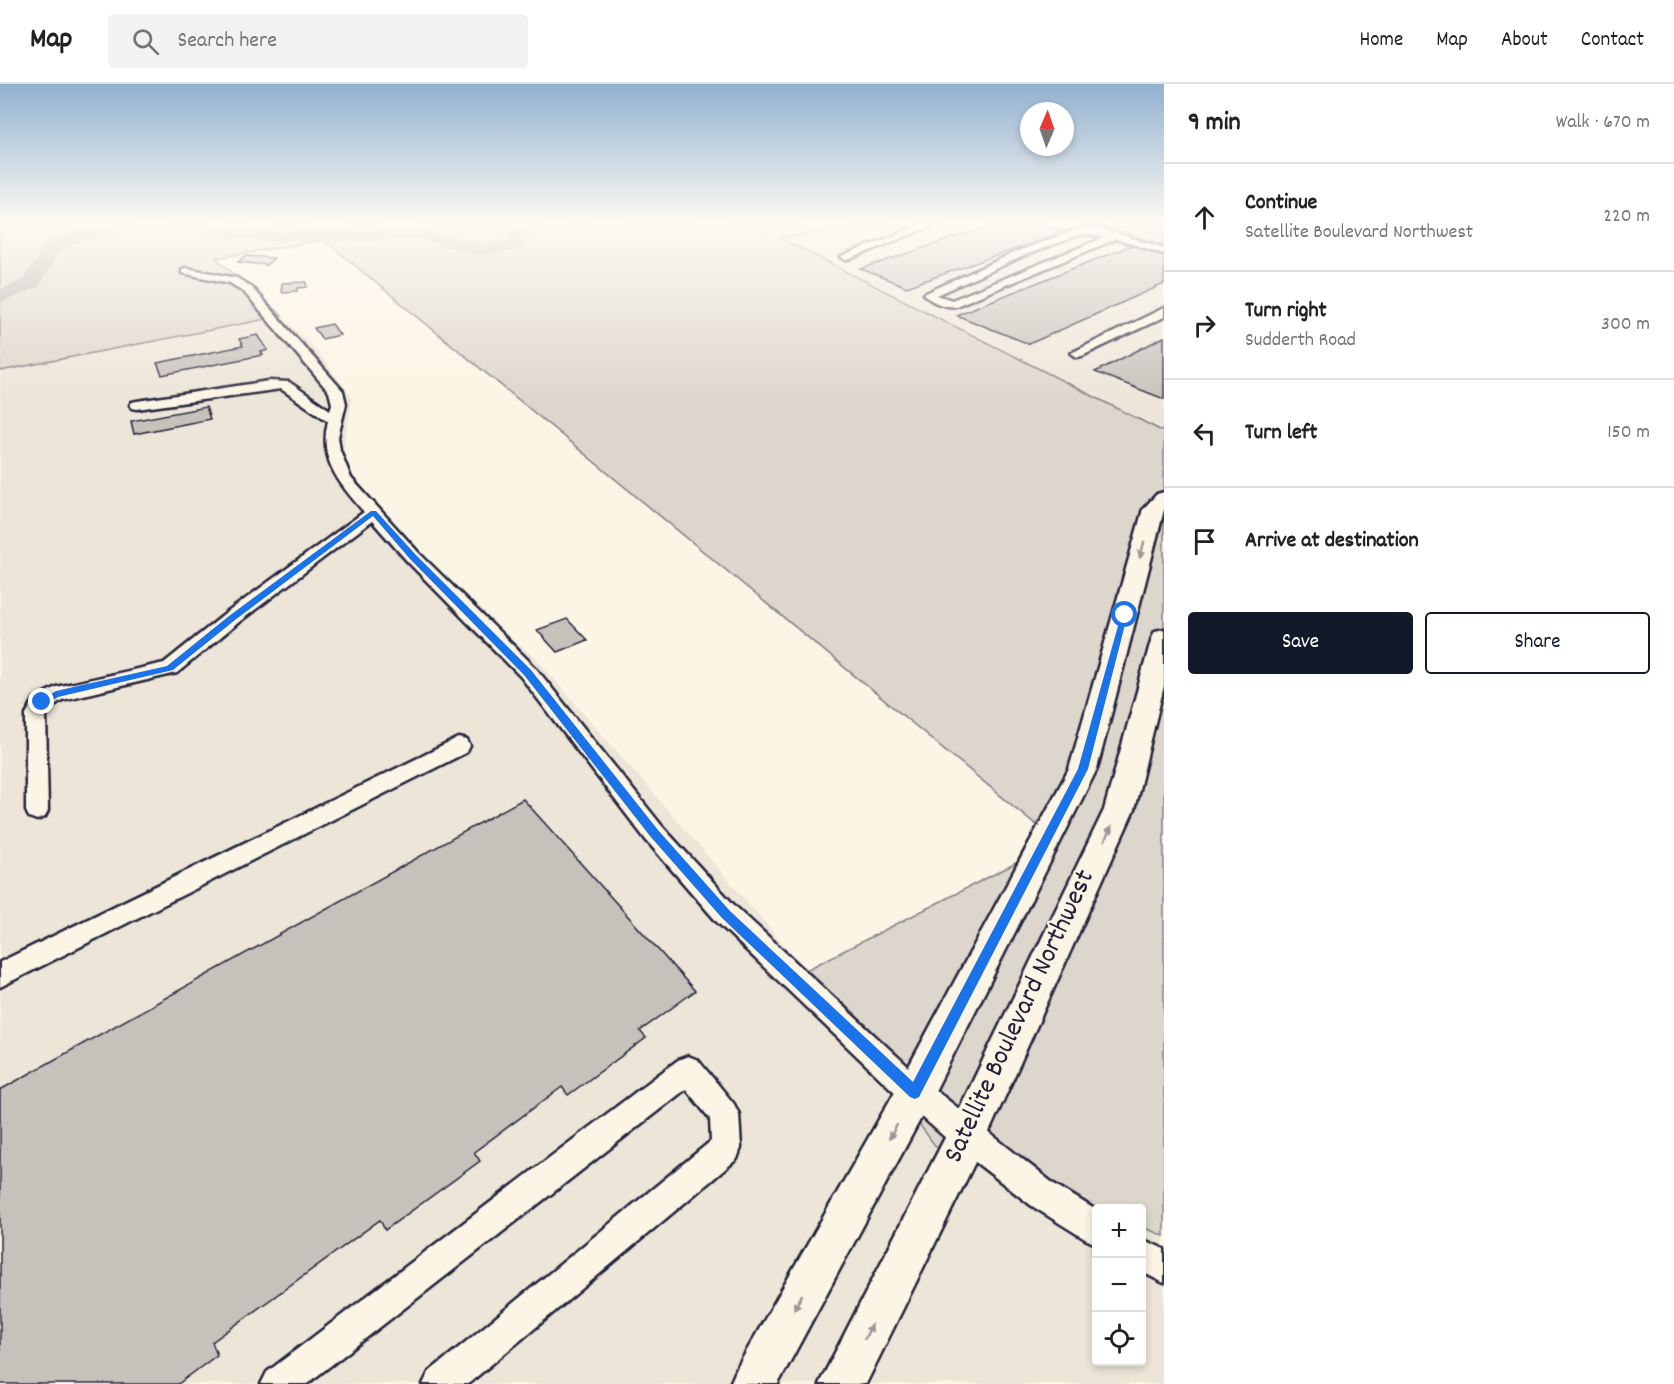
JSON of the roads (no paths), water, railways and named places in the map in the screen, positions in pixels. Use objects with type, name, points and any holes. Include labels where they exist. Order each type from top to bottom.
[{"type":"main road","points":[[753,1384],[915,1092],[1083,769],[1153,509],[1164,498]]},
{"type":"main road","name":"Satellite Boulevard Northwest","points":[[842,1384],[967,1136],[1119,810],[1164,637]]},
{"type":"street","points":[[238,284],[247,290],[336,391],[339,404],[331,437],[333,450],[344,479],[413,557],[528,672],[654,833],[726,914],[915,1092],[1043,1195],[1092,1226]]},
{"type":"street","points":[[953,284],[930,294],[932,297],[952,304],[1001,284]]},
{"type":"street","points":[[1077,353],[1164,312]]},
{"type":"street","points":[[137,405],[269,385],[284,386],[335,420]]},
{"type":"street","points":[[38,811],[36,714],[42,702],[56,694],[170,668],[232,618],[374,512]]},
{"type":"street","points":[[0,975],[459,746]]},
{"type":"street","points":[[279,1384],[688,1070],[724,1114],[726,1148],[441,1384]]},
{"type":"street","points":[[1146,1258],[1164,1267]]},
{"type":"waterway","points":[[0,297],[30,284]]}]
